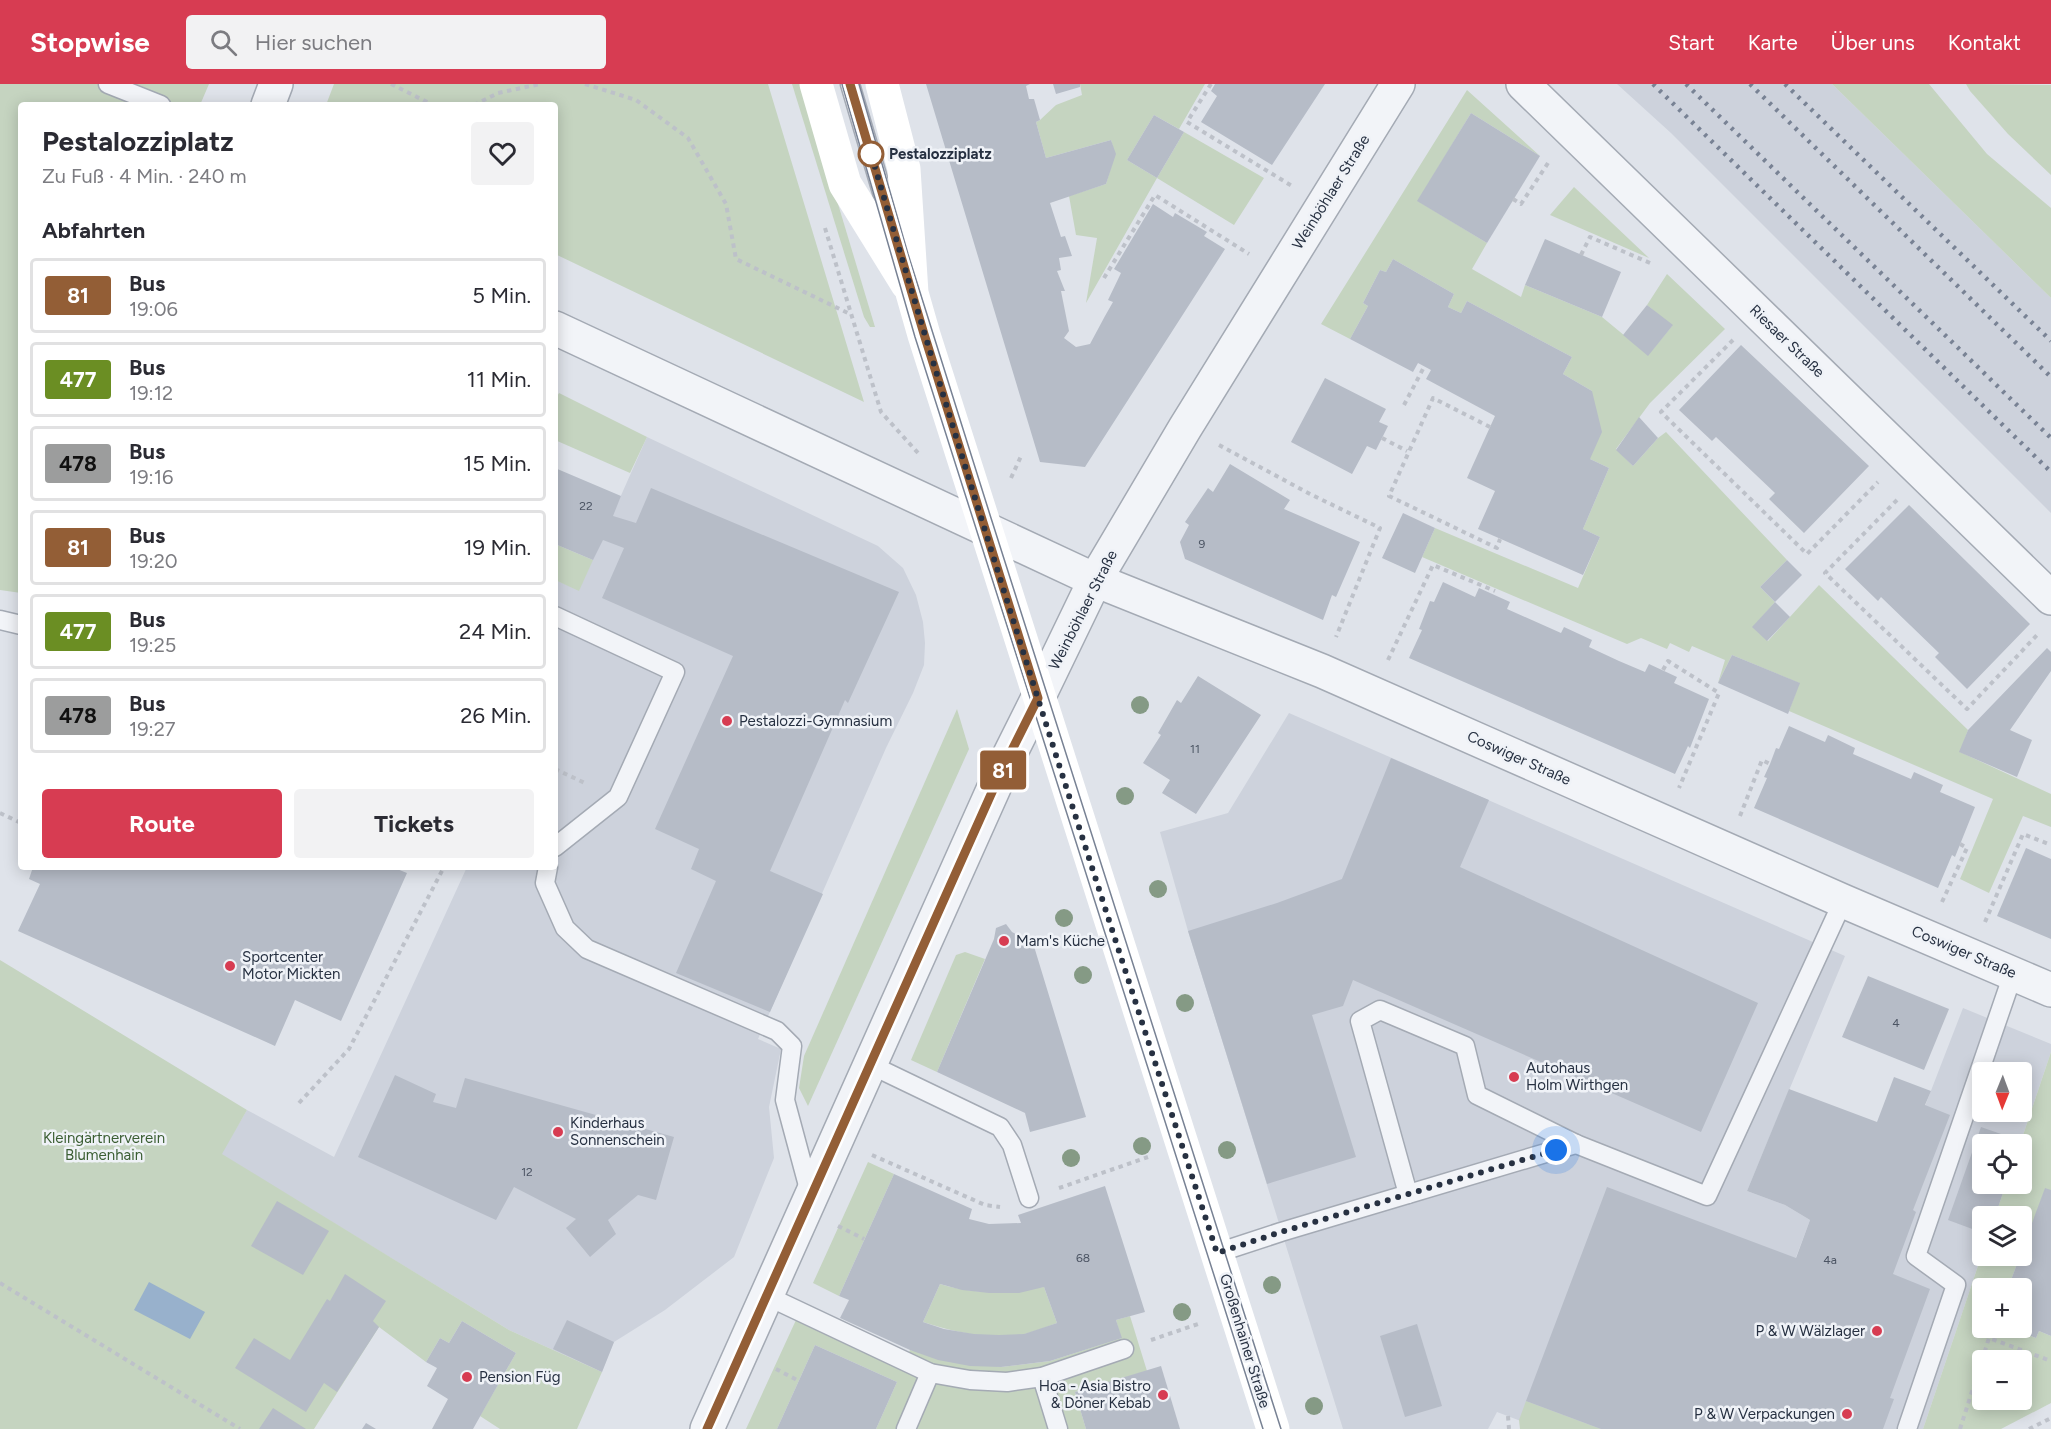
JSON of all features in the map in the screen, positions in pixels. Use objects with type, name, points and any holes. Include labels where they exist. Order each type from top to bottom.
[{"type":"main road","name":"Großenhainer Straße","points":[[816,84],[845,184],[912,293],[1038,698],[1273,1429]]},
{"type":"main road","name":"Großenhainer Straße","points":[[882,84],[904,169],[912,293]]},
{"type":"street","points":[[269,102],[276,84]]},
{"type":"street","name":"Weinböhlaer Straße","points":[[707,1429],[872,1065],[1001,772],[1095,580],[1185,428],[1398,84]]},
{"type":"street","name":"Riesaer Straße","points":[[1523,84],[2051,598]]},
{"type":"street","points":[[558,329],[986,528]]},
{"type":"street","name":"Coswiger Straße","points":[[986,528],[1095,580],[1322,671],[1726,850],[2051,990]]},
{"type":"lane","points":[[108,84],[153,102]]},
{"type":"lane","name":"Großenhainer Straße","points":[[850,84],[912,293]]},
{"type":"lane","points":[[558,617],[675,672],[618,797],[558,845]]},
{"type":"lane","points":[[0,620],[18,624]]},
{"type":"lane","points":[[547,870],[545,883],[565,928],[587,950],[777,1031],[792,1046],[785,1100],[811,1197]]},
{"type":"lane","points":[[1408,1194],[1360,1021],[1380,1010],[1465,1046],[1477,1095],[1576,1144],[1707,1196],[1843,901]]},
{"type":"lane","points":[[1907,1429],[1956,1285],[1916,1256],[2013,974]]},
{"type":"lane","points":[[872,1065],[1000,1127],[1012,1145],[1029,1198]]},
{"type":"lane","points":[[1217,1253],[1576,1144]]},
{"type":"lane","points":[[767,1296],[930,1373],[970,1380],[1007,1382],[1042,1377],[1124,1349]]},
{"type":"lane","points":[[906,1429],[930,1373]]},
{"type":"lane","points":[[1042,1377],[1058,1429]]},
{"type":"path","points":[[391,84],[428,102]]},
{"type":"path","points":[[480,102],[498,93],[540,84]]},
{"type":"path","points":[[585,84],[636,100],[688,138],[726,204],[736,259],[851,314]]},
{"type":"path","points":[[1211,84],[1187,122],[1323,205]]},
{"type":"path","points":[[1513,199],[1521,204],[1570,130]]},
{"type":"path","points":[[1104,278],[1155,195],[1280,274]]},
{"type":"path","points":[[824,226],[881,412],[925,461]]},
{"type":"path","points":[[1581,255],[1590,237],[1637,257]]},
{"type":"path","points":[[1760,314],[1661,412],[1669,420],[1807,554],[1914,464]]},
{"type":"path","points":[[1404,405],[1424,367]]},
{"type":"path","points":[[1490,427],[1433,398],[1389,496],[1497,548],[1500,539]]},
{"type":"path","points":[[1185,428],[1380,528],[1322,671]]},
{"type":"path","points":[[1382,438],[1407,452]]},
{"type":"path","points":[[1914,464],[1825,573],[1967,709],[2043,629]]},
{"type":"path","points":[[1372,693],[1433,565],[1496,591]]},
{"type":"path","points":[[1663,670],[1668,661],[1719,693],[1664,822]]},
{"type":"path","points":[[1726,850],[1762,760],[1770,764]]},
{"type":"path","points":[[0,813],[18,822]]},
{"type":"path","points":[[1970,956],[2023,834],[2051,845]]},
{"type":"path","points":[[1926,935],[1967,848],[1960,844]]},
{"type":"path","points":[[299,1103],[349,1049],[442,870]]},
{"type":"path","points":[[0,1283],[240,1429]]},
{"type":"path","points":[[1124,1349],[1235,1311]]},
{"type":"path","points":[[1960,1429],[1989,1338],[2051,1361]]},
{"type":"path","points":[[1508,1416],[1509,1429]]},
{"type":"path","points":[[2029,1429],[2051,1418]]},
{"type":"shaded area","points":[[1617,84],[1832,84],[2051,298],[2051,513],[1671,133]]},
{"type":"shaded area","points":[[647,437],[878,546],[903,568],[916,595],[923,622],[925,643],[924,665],[913,693],[886,748],[758,1039],[781,1049],[769,1107],[774,1158],[734,1257],[665,1310],[614,1342],[602,1372],[509,1330],[221,1154],[247,1110],[334,1157],[466,870],[558,870],[558,581],[579,590]]},
{"type":"shaded area","name":"Autohaus Holm Wirthgen","points":[[1289,713],[1845,956],[1747,1191],[1785,1205],[1810,1220],[1731,1429],[1542,1429],[1497,1412],[1488,1429],[1343,1429],[1188,931],[1160,832],[1228,813]]},
{"type":"shaded area","points":[[1963,1008],[2051,1044],[2051,1052],[2032,1108],[2032,1062],[1972,1062],[1972,1122],[2027,1122],[2023,1134],[1972,1134],[1972,1194],[2003,1194],[1998,1206],[1972,1206],[1972,1266],[1978,1266],[1923,1429],[1800,1429]]},
{"type":"green space","points":[[0,84],[209,84],[201,102],[18,102],[18,593],[0,590]]},
{"type":"green space","points":[[334,84],[768,84],[864,402],[558,255],[558,102],[327,102]]},
{"type":"green space","points":[[792,84],[802,84],[875,327],[870,327],[864,317]]},
{"type":"green space","points":[[1080,84],[1205,84],[1179,129],[1154,115],[1127,160],[1157,178],[1086,303],[1097,238],[1076,235],[1069,196],[1106,184],[1115,154],[1111,140],[1046,158],[1036,122],[1056,105],[1082,95]]},
{"type":"green space","points":[[1832,84],[1929,84],[1987,154],[2051,208],[2051,298]]},
{"type":"green space","points":[[1966,84],[2051,85],[2051,175],[2008,134]]},
{"type":"green space","points":[[1467,90],[1540,156],[1471,113],[1418,201],[1487,243],[1472,269],[1521,297],[1525,285],[1602,317],[1648,355],[1672,326],[1647,305],[1667,274],[1725,329],[1650,403],[1616,449],[1633,466],[1666,432],[1787,560],[1760,587],[1775,602],[1753,627],[1768,641],[1819,585],[1968,730],[1960,752],[2051,794],[2051,827],[2023,816],[1989,893],[1960,879],[1993,799],[1789,711],[1799,683],[1732,655],[1718,683],[1725,660],[1692,646],[1689,652],[1670,643],[1667,649],[1641,638],[1627,644],[1422,557],[1435,528],[1578,588],[1600,537],[1583,529],[1609,468],[1590,459],[1592,391],[1563,374],[1572,357],[1467,301],[1461,313],[1448,307],[1454,294],[1393,259],[1386,272],[1380,270],[1363,303],[1368,306],[1350,339],[1321,324]]},
{"type":"green space","points":[[1184,132],[1264,178],[1234,225],[1157,178]]},
{"type":"green space","points":[[1574,187],[1649,258],[1550,215]]},
{"type":"green space","points":[[559,393],[647,437],[630,473],[558,441]]},
{"type":"green space","points":[[558,545],[593,560],[579,591],[558,581]]},
{"type":"green space","points":[[957,709],[969,749],[808,1106],[799,1088],[804,1056]]},
{"type":"green space","points":[[965,952],[985,959],[937,1072],[911,1060],[956,955]]},
{"type":"green space","name":"Kleingärtnerverein Blumenhain","points":[[0,960],[247,1110],[222,1154],[509,1330],[602,1372],[577,1429],[500,1429],[480,1416],[516,1353],[462,1321],[449,1343],[440,1338],[426,1362],[379,1327],[314,1429],[0,1429]]},
{"type":"green space","points":[[2051,1052],[2051,1190],[2032,1229],[2032,1206],[1998,1206],[2003,1194],[2032,1194],[2032,1134],[2023,1134],[2027,1122],[2032,1122],[2032,1108]]},
{"type":"green space","points":[[868,1162],[894,1174],[839,1296],[813,1283]]},
{"type":"green space","points":[[1978,1266],[2016,1266],[2012,1278],[1974,1278]]},
{"type":"green space","points":[[940,1284],[979,1291],[1044,1287],[1057,1323],[1025,1334],[987,1336],[960,1332],[923,1322]]},
{"type":"green space","points":[[1972,1284],[1972,1338],[2036,1338],[2039,1331],[2051,1336],[2051,1403],[2001,1429],[1923,1429]]},
{"type":"green space","points":[[1130,1316],[1147,1371],[1075,1392],[1086,1429],[876,1429],[897,1382],[815,1345],[777,1429],[746,1429],[796,1320],[902,1369],[910,1350],[1001,1367],[1050,1361],[1121,1338],[1116,1320]]},
{"type":"green space","points":[[1526,1401],[1601,1429],[1520,1429],[1519,1420]]},
{"type":"water","points":[[149,1282],[205,1312],[190,1339],[134,1310]]},
{"type":"building","points":[[926,84],[1030,84],[1026,86],[1029,99],[1034,99],[1040,120],[1036,122],[1046,158],[1111,140],[1116,154],[1106,184],[1050,203],[1061,237],[1065,236],[1072,256],[1059,258],[1061,270],[1057,271],[1065,291],[1061,291],[1069,331],[1064,338],[1076,347],[1090,344],[1113,302],[1108,300],[1121,273],[1114,269],[1153,204],[1173,217],[1175,213],[1207,232],[1204,236],[1225,249],[1085,467],[1040,462]]},
{"type":"building","points":[[1053,84],[1080,84],[1080,87],[1056,94]]},
{"type":"building","points":[[1215,84],[1325,84],[1272,165],[1201,122],[1217,96],[1211,91]]},
{"type":"building","points":[[1471,113],[1540,156],[1487,243],[1417,201]]},
{"type":"building","points":[[1154,115],[1184,132],[1157,178],[1127,160]]},
{"type":"building","points":[[1545,239],[1621,272],[1602,317],[1525,285]]},
{"type":"building","points":[[1393,259],[1454,294],[1448,307],[1461,313],[1467,301],[1572,357],[1563,374],[1592,391],[1602,432],[1590,459],[1609,468],[1583,529],[1600,537],[1583,575],[1478,529],[1495,491],[1467,478],[1495,416],[1426,379],[1431,370],[1418,363],[1413,372],[1350,339],[1368,306],[1363,303],[1380,270],[1386,272]]},
{"type":"building","points":[[1647,305],[1673,325],[1648,356],[1623,335]]},
{"type":"building","points":[[1741,345],[1869,466],[1804,533],[1769,499],[1775,493],[1716,437],[1712,441],[1679,410]]},
{"type":"building","points":[[1325,378],[1386,409],[1379,422],[1388,426],[1376,450],[1367,446],[1352,474],[1291,442]]},
{"type":"building","points":[[1639,417],[1658,438],[1633,466],[1616,450]]},
{"type":"building","points":[[1230,464],[1290,500],[1284,509],[1360,542],[1336,597],[1332,595],[1323,620],[1185,559],[1180,542],[1189,525],[1185,522],[1208,488],[1213,492]]},
{"type":"building","points":[[558,469],[621,496],[613,516],[636,523],[651,488],[899,592],[848,703],[845,700],[770,871],[823,894],[770,1012],[676,973],[716,881],[691,869],[699,849],[655,829],[733,656],[602,598],[624,548],[603,540],[593,560],[558,545]]},
{"type":"building","points":[[1909,505],[2030,624],[1967,689],[1935,657],[1939,653],[1881,597],[1878,601],[1845,569]]},
{"type":"building","points":[[1403,513],[1435,528],[1415,573],[1382,558]]},
{"type":"building","points":[[1787,560],[1802,575],[1775,602],[1760,587]]},
{"type":"building","points":[[1443,582],[1475,597],[1479,588],[1510,602],[1507,609],[1561,633],[1564,627],[1592,640],[1589,647],[1645,672],[1649,664],[1677,677],[1674,683],[1709,699],[1690,748],[1688,746],[1675,774],[1409,658],[1422,630],[1419,629],[1430,601],[1434,602]]},
{"type":"building","points":[[1775,602],[1790,617],[1767,641],[1752,627]]},
{"type":"building","points":[[2047,648],[2051,652],[2051,671],[2010,730],[2032,740],[2017,777],[1959,752],[1968,730]]},
{"type":"building","points":[[1732,655],[1800,683],[1788,714],[1718,683]]},
{"type":"building","points":[[1198,676],[1261,715],[1196,814],[1162,793],[1170,780],[1143,763],[1161,735],[1158,733],[1177,700],[1181,703]]},
{"type":"building","points":[[1789,726],[1825,742],[1828,735],[1855,748],[1853,754],[1911,779],[1914,772],[1943,785],[1940,792],[1975,807],[1955,857],[1952,855],[1938,888],[1754,808],[1767,778],[1764,777],[1776,748],[1779,749]]},
{"type":"building","points":[[1391,758],[1489,800],[1460,867],[1758,1003],[1701,1132],[1353,980],[1343,1006],[1312,1015],[1356,1157],[1267,1184],[1188,931],[1277,903],[1342,879]]},
{"type":"building","points":[[2026,848],[2051,859],[2051,939],[1997,916]]},
{"type":"building","name":"Sportcenter Motor Mickten","points":[[32,870],[400,870],[407,873],[341,1021],[295,1000],[275,1046],[18,931],[40,884],[29,879]]},
{"type":"building","points":[[1006,924],[1012,932],[1033,943],[1086,1117],[1030,1132],[1025,1113],[937,1072],[994,939],[996,928]]},
{"type":"building","points":[[1868,976],[1949,1009],[1924,1070],[1842,1037]]},
{"type":"building","points":[[395,1075],[436,1094],[433,1102],[456,1108],[465,1078],[674,1137],[656,1200],[638,1195],[608,1220],[616,1234],[590,1257],[566,1228],[576,1219],[514,1187],[496,1220],[358,1157]]},
{"type":"building","points":[[1894,1077],[1931,1091],[1925,1105],[1950,1115],[1913,1210],[1916,1212],[1893,1274],[1930,1289],[1890,1398],[1894,1399],[1883,1429],[1601,1429],[1526,1401],[1607,1187],[1796,1258],[1810,1220],[1785,1205],[1747,1191],[1789,1089],[1877,1122]]},
{"type":"building","points":[[1981,1127],[2001,1134],[1979,1134]]},
{"type":"building","points":[[1972,1152],[1972,1194],[2003,1194],[1998,1206],[1972,1206],[1972,1229],[1948,1220]]},
{"type":"building","points":[[894,1174],[972,1209],[969,1219],[989,1224],[1021,1223],[1018,1215],[1105,1186],[1145,1312],[1116,1320],[1122,1338],[1050,1361],[1001,1367],[970,1366],[938,1360],[910,1350],[840,1318],[849,1300],[839,1296]],"holes":[[[940,1284],[962,1290],[1019,1293],[1044,1287],[1057,1323],[1024,1334],[999,1335],[944,1329],[923,1322]]]},
{"type":"building","points":[[2045,1188],[2051,1190],[2051,1336],[2039,1331],[2036,1338],[2032,1336],[2032,1278],[2012,1278],[2016,1266],[2032,1266],[2032,1223]]},
{"type":"building","points":[[277,1201],[329,1231],[303,1275],[251,1246]]},
{"type":"building","points":[[345,1274],[386,1301],[373,1321],[379,1327],[337,1392],[324,1383],[306,1412],[235,1368],[254,1338],[290,1360],[327,1299],[330,1301]]},
{"type":"building","points":[[567,1320],[614,1342],[602,1372],[553,1349]]},
{"type":"building","name":"Pension Füg","points":[[462,1321],[516,1353],[473,1429],[432,1429],[448,1399],[427,1386],[437,1368],[426,1362],[440,1338],[449,1343]]},
{"type":"building","points":[[1417,1324],[1442,1406],[1405,1417],[1380,1336]]},
{"type":"building","points":[[815,1345],[897,1382],[876,1429],[777,1429]]},
{"type":"building","points":[[1161,1366],[1180,1429],[1086,1429],[1075,1392]]},
{"type":"building","points":[[273,1408],[306,1429],[259,1429]]},
{"type":"building","points":[[366,1423],[376,1429],[362,1429]]},
{"type":"tram line","points":[[842,84],[915,337],[1263,1429]]},
{"type":"tram line","points":[[859,84],[908,254],[1281,1429]]},
{"type":"railway","points":[[1653,84],[2051,472]]},
{"type":"railway","points":[[1686,84],[2051,438]]},
{"type":"railway","points":[[1750,84],[2051,377]]},
{"type":"railway","points":[[1785,84],[2051,341]]},
{"type":"bus line","name":"81","points":[[707,1429],[1001,772],[1038,698],[924,334],[850,84]]},
{"type":"place","name":"Pestalozziplatz","points":[[871,154]]},
{"type":"place","name":"Pestalozzi-Gymnasium","points":[[727,721]]},
{"type":"place","name":"Mam's Küche","points":[[1004,941]]},
{"type":"place","name":"Sportcenter Motor Mickten","points":[[230,966]]},
{"type":"place","name":"Autohaus Holm Wirthgen","points":[[1514,1077]]},
{"type":"place","name":"Kinderhaus Sonnenschein","points":[[558,1132]]},
{"type":"place","name":"P & W Wälzlager","points":[[1877,1331]]},
{"type":"place","name":"Pension Füg","points":[[467,1377]]},
{"type":"place","name":"Hoa - Asia Bistro & Döner Kebab","points":[[1163,1395]]},
{"type":"place","name":"P & W Verpackungen","points":[[1847,1414]]},
{"type":"route","points":[[871,154],[870,150],[924,334],[1038,698],[1217,1253],[1556,1150]]}]
